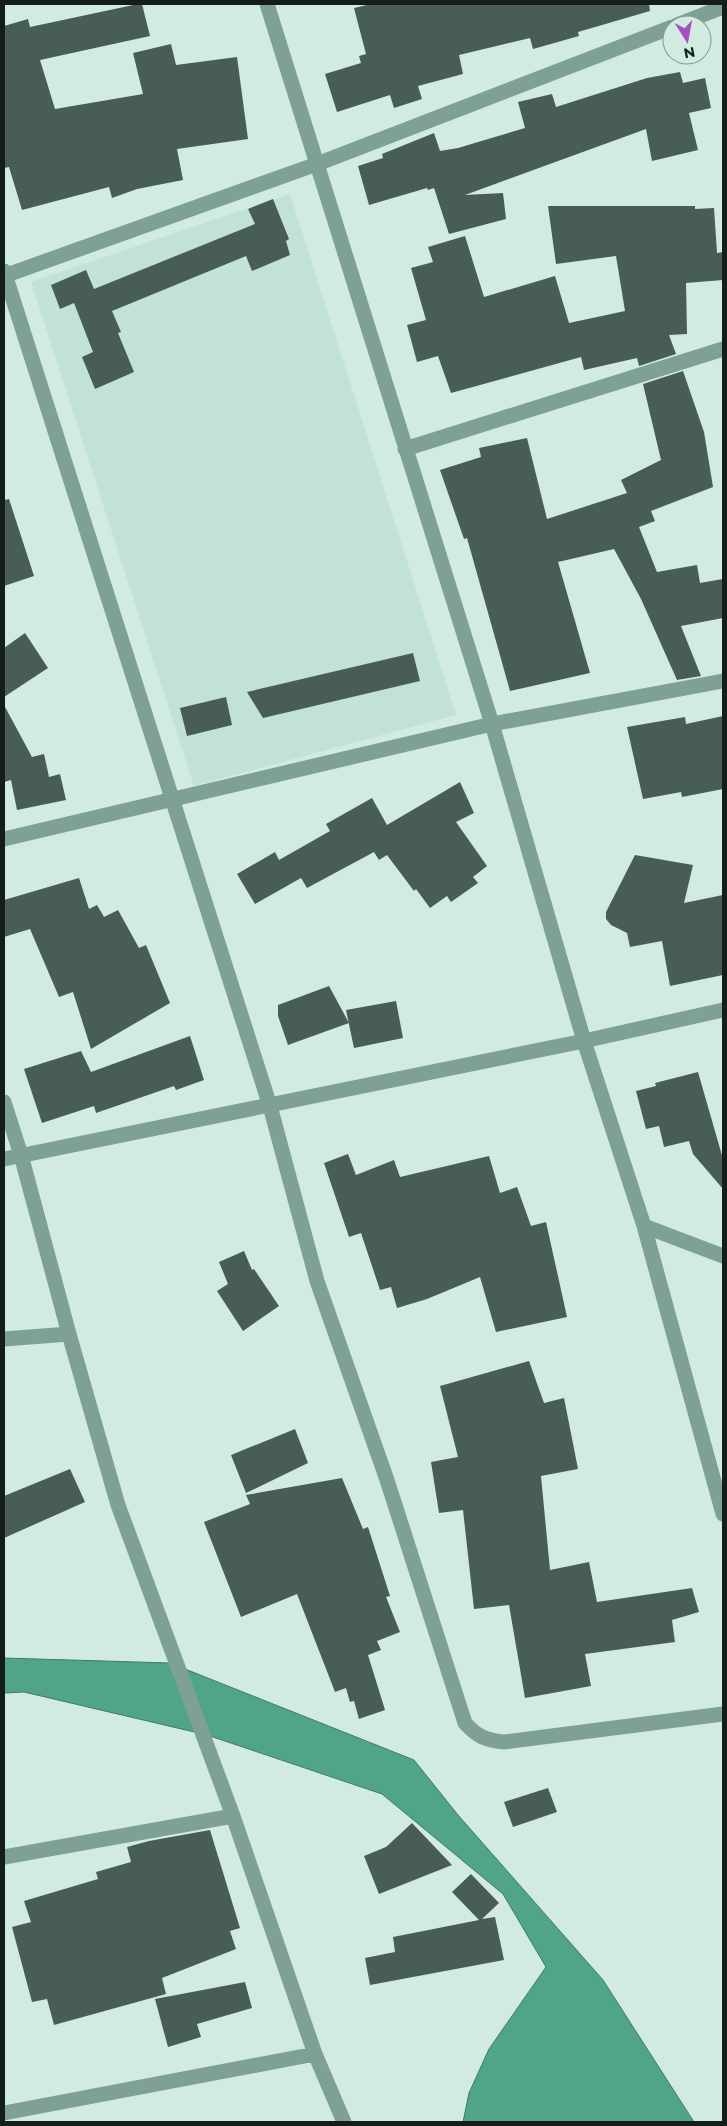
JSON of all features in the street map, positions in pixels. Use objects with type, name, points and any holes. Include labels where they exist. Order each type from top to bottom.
[{"type":"street","points":[[267,4],[492,724],[584,1041],[644,1226],[723,1514]]},
{"type":"street","points":[[703,15],[723,7]]},
{"type":"street","points":[[662,31],[317,164],[4,274],[270,1106],[317,1281],[387,1480],[465,1723],[475,1734],[488,1740],[504,1742],[723,1714]]},
{"type":"street","points":[[405,449],[723,349]]},
{"type":"street","points":[[4,838],[492,724],[723,681]]},
{"type":"street","points":[[4,1159],[584,1041],[723,1010]]},
{"type":"street","points":[[4,1102],[21,1155],[69,1334],[118,1505],[233,1816],[316,2054],[344,2122]]},
{"type":"street","points":[[644,1226],[723,1256]]},
{"type":"street","points":[[4,1339],[69,1334]]},
{"type":"street","points":[[4,1857],[233,1816]]},
{"type":"street","points":[[4,2113],[316,2054]]},
{"type":"shaded area","points":[[290,194],[456,715],[194,786],[31,282]]},
{"type":"shaded area","points":[[4,1658],[170,1663],[414,1760],[458,1815],[603,1980],[694,2122],[463,2122],[469,2093],[489,2049],[546,1967],[503,1894],[382,1794],[207,1735],[24,1692],[4,1693]]},
{"type":"building","points":[[142,4],[150,36],[40,60],[55,109],[143,94],[133,53],[171,44],[176,65],[237,57],[248,139],[177,149],[183,180],[137,189],[112,198],[109,187],[22,210],[9,167],[4,168],[4,26],[28,19],[30,27]]},
{"type":"building","points":[[371,4],[649,4],[650,11],[578,32],[579,36],[533,49],[530,38],[459,55],[463,74],[418,86],[422,99],[394,108],[390,95],[337,112],[325,74],[361,63],[359,56],[366,54],[354,8]]},
{"type":"building","points":[[680,72],[683,83],[705,78],[711,108],[689,113],[698,150],[652,161],[646,129],[465,195],[503,193],[506,219],[449,234],[434,188],[428,190],[427,188],[369,205],[358,166],[383,158],[382,154],[434,133],[440,151],[458,148],[525,128],[518,102],[552,94],[556,107],[647,78]]},
{"type":"building","points":[[273,199],[289,239],[286,241],[290,255],[252,271],[246,256],[112,311],[121,332],[118,333],[134,372],[95,389],[82,357],[93,352],[74,303],[60,309],[51,285],[86,270],[94,289],[255,224],[248,209]]},
{"type":"building","points":[[548,206],[695,206],[695,209],[714,208],[717,253],[723,252],[723,280],[686,283],[687,334],[669,335],[676,354],[639,366],[637,358],[584,370],[581,357],[451,393],[438,356],[417,362],[407,325],[426,320],[411,268],[433,262],[428,247],[465,236],[484,297],[555,276],[569,323],[625,311],[616,256],[556,264]]},
{"type":"building","points":[[683,371],[704,432],[713,487],[651,511],[655,521],[639,527],[657,572],[697,565],[700,583],[723,579],[723,618],[681,626],[701,676],[677,680],[641,599],[614,549],[558,562],[590,673],[510,691],[467,538],[464,539],[440,470],[481,457],[479,448],[527,438],[547,519],[627,493],[621,480],[661,460],[643,384]]},
{"type":"building","points":[[9,499],[34,576],[4,586],[4,500]]},
{"type":"building","points":[[25,633],[48,668],[4,697],[4,648]]},
{"type":"building","points":[[413,653],[420,681],[263,718],[247,692]]},
{"type":"building","points":[[226,697],[232,725],[187,736],[180,708]]},
{"type":"building","points":[[4,705],[32,757],[44,754],[49,777],[60,774],[66,800],[17,810],[11,780],[4,782]]},
{"type":"building","points":[[723,716],[723,789],[682,797],[681,792],[643,799],[627,727],[685,717],[686,724]]},
{"type":"building","points":[[460,782],[474,813],[456,822],[487,866],[473,877],[478,883],[451,902],[447,896],[430,908],[416,889],[414,891],[387,855],[379,860],[374,852],[307,888],[301,878],[255,904],[237,874],[275,852],[279,860],[330,831],[326,824],[372,798],[387,825]]},
{"type":"building","points":[[635,855],[693,865],[684,903],[723,895],[723,975],[670,986],[662,941],[630,947],[627,933],[611,925],[606,919],[606,912]]},
{"type":"building","points":[[79,878],[89,909],[97,905],[104,917],[118,910],[139,948],[146,945],[170,1003],[91,1049],[73,992],[59,997],[30,929],[4,937],[4,900]]},
{"type":"building","points":[[329,986],[349,1023],[288,1045],[278,1016],[278,1005]]},
{"type":"building","points":[[396,1001],[403,1038],[354,1048],[346,1010]]},
{"type":"building","points":[[190,1036],[204,1080],[176,1090],[174,1086],[96,1113],[94,1106],[42,1123],[24,1069],[81,1051],[91,1072]]},
{"type":"building","points":[[698,1072],[723,1159],[723,1189],[693,1154],[689,1141],[664,1147],[659,1126],[646,1129],[636,1091],[656,1086],[655,1083]]},
{"type":"building","points":[[348,1154],[356,1175],[394,1160],[400,1177],[489,1156],[500,1193],[517,1187],[531,1226],[546,1222],[567,1317],[496,1332],[480,1277],[427,1299],[397,1308],[391,1287],[380,1290],[361,1233],[349,1237],[324,1163]]},
{"type":"building","points":[[244,1251],[252,1270],[254,1269],[279,1306],[243,1331],[217,1291],[228,1284],[219,1262]]},
{"type":"building","points":[[529,1361],[544,1403],[564,1398],[578,1469],[541,1476],[550,1570],[589,1562],[597,1602],[692,1588],[699,1612],[672,1620],[675,1642],[585,1654],[591,1686],[525,1698],[509,1605],[474,1609],[463,1510],[439,1513],[431,1462],[458,1457],[440,1386]]},
{"type":"building","points":[[295,1429],[308,1463],[246,1493],[231,1455]]},
{"type":"building","points":[[70,1469],[85,1502],[4,1538],[4,1496]]},
{"type":"building","points":[[342,1478],[363,1529],[368,1527],[390,1596],[386,1597],[400,1632],[377,1641],[381,1650],[368,1655],[385,1710],[359,1719],[354,1701],[350,1702],[346,1688],[335,1692],[297,1594],[241,1617],[204,1522],[250,1504],[246,1495]]},
{"type":"building","points":[[548,1788],[557,1812],[513,1827],[504,1802]]},
{"type":"building","points":[[412,1823],[452,1865],[379,1894],[364,1856],[386,1847]]},
{"type":"building","points":[[210,1830],[240,1928],[230,1931],[236,1949],[162,1978],[166,1994],[54,2025],[47,1999],[32,2002],[12,1927],[31,1922],[24,1901],[98,1879],[96,1872],[131,1862],[127,1847]]},
{"type":"building","points":[[471,1874],[499,1903],[482,1919],[495,1917],[504,1960],[370,1985],[365,1958],[395,1952],[393,1937],[479,1920],[452,1892]]},
{"type":"building","points":[[245,1982],[252,2008],[197,2024],[201,2037],[168,2047],[155,1999]]}]
